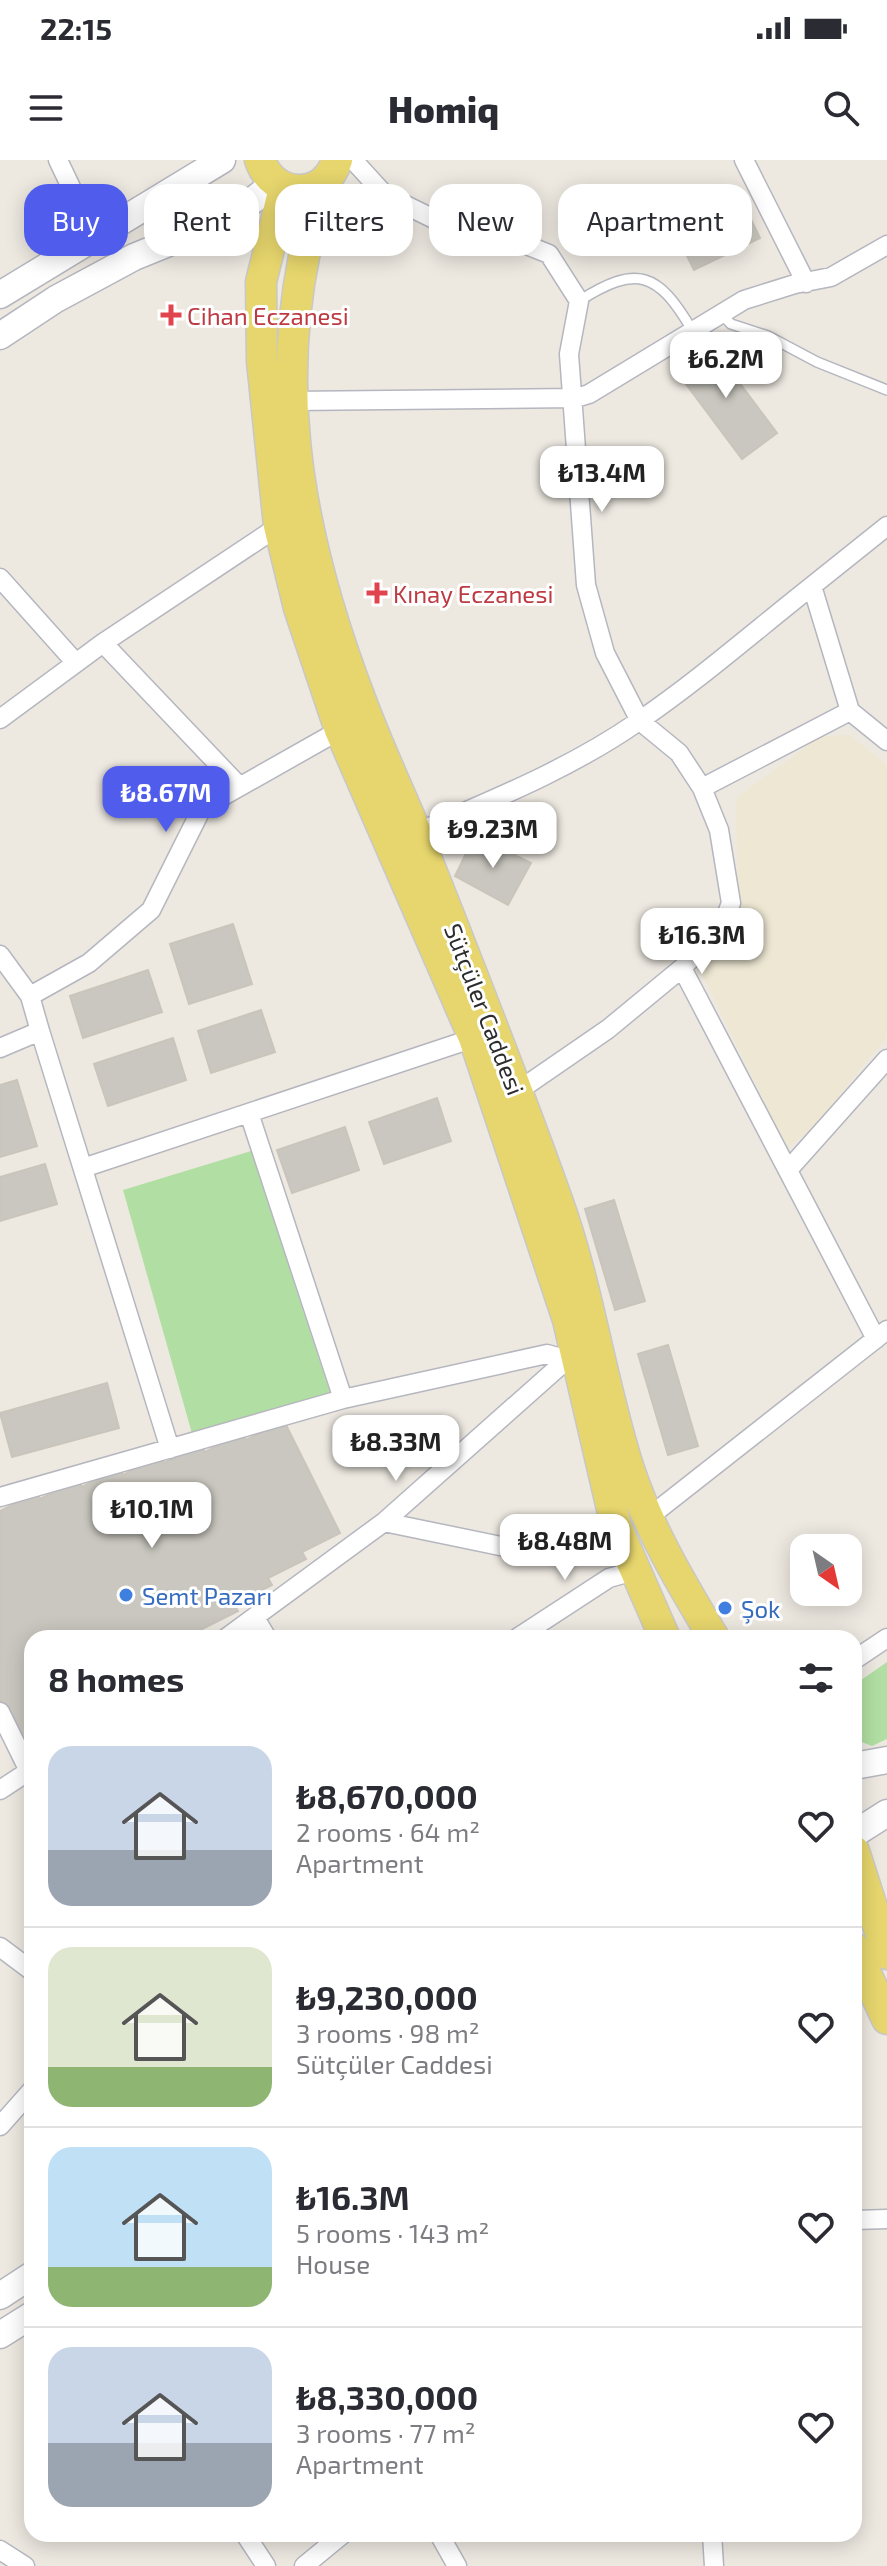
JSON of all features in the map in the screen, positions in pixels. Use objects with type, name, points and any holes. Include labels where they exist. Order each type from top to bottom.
[{"type":"main road","points":[[128,218],[222,160]]},
{"type":"main road","points":[[0,336],[56,299],[134,257],[230,218],[273,177],[305,190],[338,167]]},
{"type":"main road","name":"Sütçüler Caddesi","points":[[338,167],[308,231],[292,357],[292,434],[305,519],[331,616],[361,702],[518,1091],[565,1223],[629,1468],[664,1554],[709,1630]]},
{"type":"main road","name":"Sütçüler Caddesi","points":[[273,177],[261,282],[262,361],[279,526],[299,608],[340,730],[474,1038],[571,1356],[616,1526],[661,1630]]},
{"type":"main road","points":[[0,295],[65,256]]},
{"type":"main road","points":[[862,1765],[887,1760]]},
{"type":"main road","points":[[862,1829],[887,1813]]},
{"type":"main road","points":[[862,1876],[887,1954]]},
{"type":"main road","points":[[862,1965],[887,2019]]},
{"type":"main road","points":[[0,2296],[24,2280]]},
{"type":"main road","points":[[0,2335],[24,2320]]},
{"type":"street","points":[[58,160],[69,184]]},
{"type":"street","points":[[744,160],[806,283]]},
{"type":"street","points":[[338,167],[436,220],[504,236],[549,254],[579,301],[569,354],[586,585],[605,653],[640,721],[679,753],[702,788],[719,830],[731,903],[722,926],[682,968],[608,1029],[518,1091]]},
{"type":"street","points":[[292,401],[572,399],[589,394],[719,312],[744,300],[831,277],[887,245]]},
{"type":"street","points":[[0,719],[103,643],[279,526]]},
{"type":"street","points":[[416,833],[526,785],[640,721],[887,526]]},
{"type":"street","points":[[0,578],[76,663]]},
{"type":"street","points":[[812,586],[850,711],[887,741]]},
{"type":"street","points":[[103,643],[239,786]]},
{"type":"street","points":[[702,788],[850,711]]},
{"type":"street","points":[[30,996],[89,963],[151,910],[202,808],[340,730]]},
{"type":"street","points":[[0,955],[30,996],[170,1449]]},
{"type":"street","points":[[649,1517],[881,1335],[788,1170],[682,968]]},
{"type":"street","points":[[0,1048],[40,1031]]},
{"type":"street","points":[[83,1168],[474,1038]]},
{"type":"street","points":[[788,1170],[887,1059]]},
{"type":"street","points":[[249,1113],[343,1399]]},
{"type":"street","points":[[0,1497],[343,1399],[547,1354],[571,1356]]},
{"type":"street","points":[[238,1630],[384,1522],[571,1356]]},
{"type":"street","points":[[384,1522],[520,1550],[616,1526]]},
{"type":"street","points":[[529,1630],[609,1578],[634,1571]]},
{"type":"street","points":[[255,1618],[262,1630]]},
{"type":"street","points":[[862,1655],[887,1638]]},
{"type":"street","points":[[0,1712],[24,1757]]},
{"type":"street","points":[[0,1790],[24,1775]]},
{"type":"street","points":[[0,1947],[24,1965]]},
{"type":"street","points":[[0,2126],[24,2099]]},
{"type":"street","points":[[862,2220],[887,2219]]},
{"type":"street","points":[[250,2542],[266,2566]]},
{"type":"street","points":[[304,2566],[333,2542]]},
{"type":"street","points":[[444,2542],[457,2566]]},
{"type":"street","points":[[712,2542],[714,2566]]},
{"type":"street","points":[[0,2550],[25,2566]]},
{"type":"lane","points":[[579,301],[630,278],[650,281],[671,294],[692,330]]},
{"type":"lane","points":[[719,312],[731,324],[768,336],[817,362],[887,390]]},
{"type":"shaded area","points":[[849,735],[887,765],[887,1036],[813,1128],[787,1148],[696,962],[738,907],[736,798],[821,736]]},
{"type":"green space","points":[[251,1151],[331,1396],[193,1437],[123,1190]]},
{"type":"green space","points":[[887,1662],[887,1739],[872,1746],[862,1742],[862,1679]]},
{"type":"building","points":[[752,222],[760,238],[752,242]]},
{"type":"building","points":[[687,256],[723,256],[694,270]]},
{"type":"building","points":[[709,342],[777,433],[742,459],[674,368]]},
{"type":"building","points":[[475,835],[531,863],[508,905],[455,876]]},
{"type":"building","points":[[233,924],[252,984],[189,1004],[170,944]]},
{"type":"building","points":[[148,970],[162,1012],[83,1038],[70,996]]},
{"type":"building","points":[[261,1010],[275,1052],[211,1073],[198,1031]]},
{"type":"building","points":[[173,1038],[186,1080],[108,1106],[94,1064]]},
{"type":"building","points":[[17,1080],[37,1146],[0,1157],[0,1085]]},
{"type":"building","points":[[437,1098],[451,1141],[384,1164],[369,1122]]},
{"type":"building","points":[[345,1127],[359,1170],[292,1193],[277,1150]]},
{"type":"building","points":[[45,1164],[57,1204],[0,1221],[0,1177]]},
{"type":"building","points":[[614,1200],[645,1301],[615,1310],[585,1209]]},
{"type":"building","points":[[668,1345],[698,1446],[668,1455],[638,1354]]},
{"type":"building","points":[[107,1383],[119,1428],[12,1457],[0,1413]]},
{"type":"building","name":"Semt Pazarı","points":[[284,1421],[340,1533],[302,1552],[306,1559],[268,1578],[272,1585],[234,1604],[238,1611],[200,1630],[24,1630],[24,1749],[0,1700],[0,1511],[37,1492],[40,1499],[78,1480],[82,1487],[119,1468],[123,1475],[160,1456],[164,1463],[201,1445],[205,1452],[242,1433],[246,1440]]},
{"type":"place","name":"Cihan Eczanesi","points":[[171,315]]},
{"type":"place","name":"Kınay Eczanesi","points":[[377,593]]},
{"type":"place","name":"Semt Pazarı","points":[[126,1595]]},
{"type":"place","name":"Şok","points":[[725,1608]]}]
